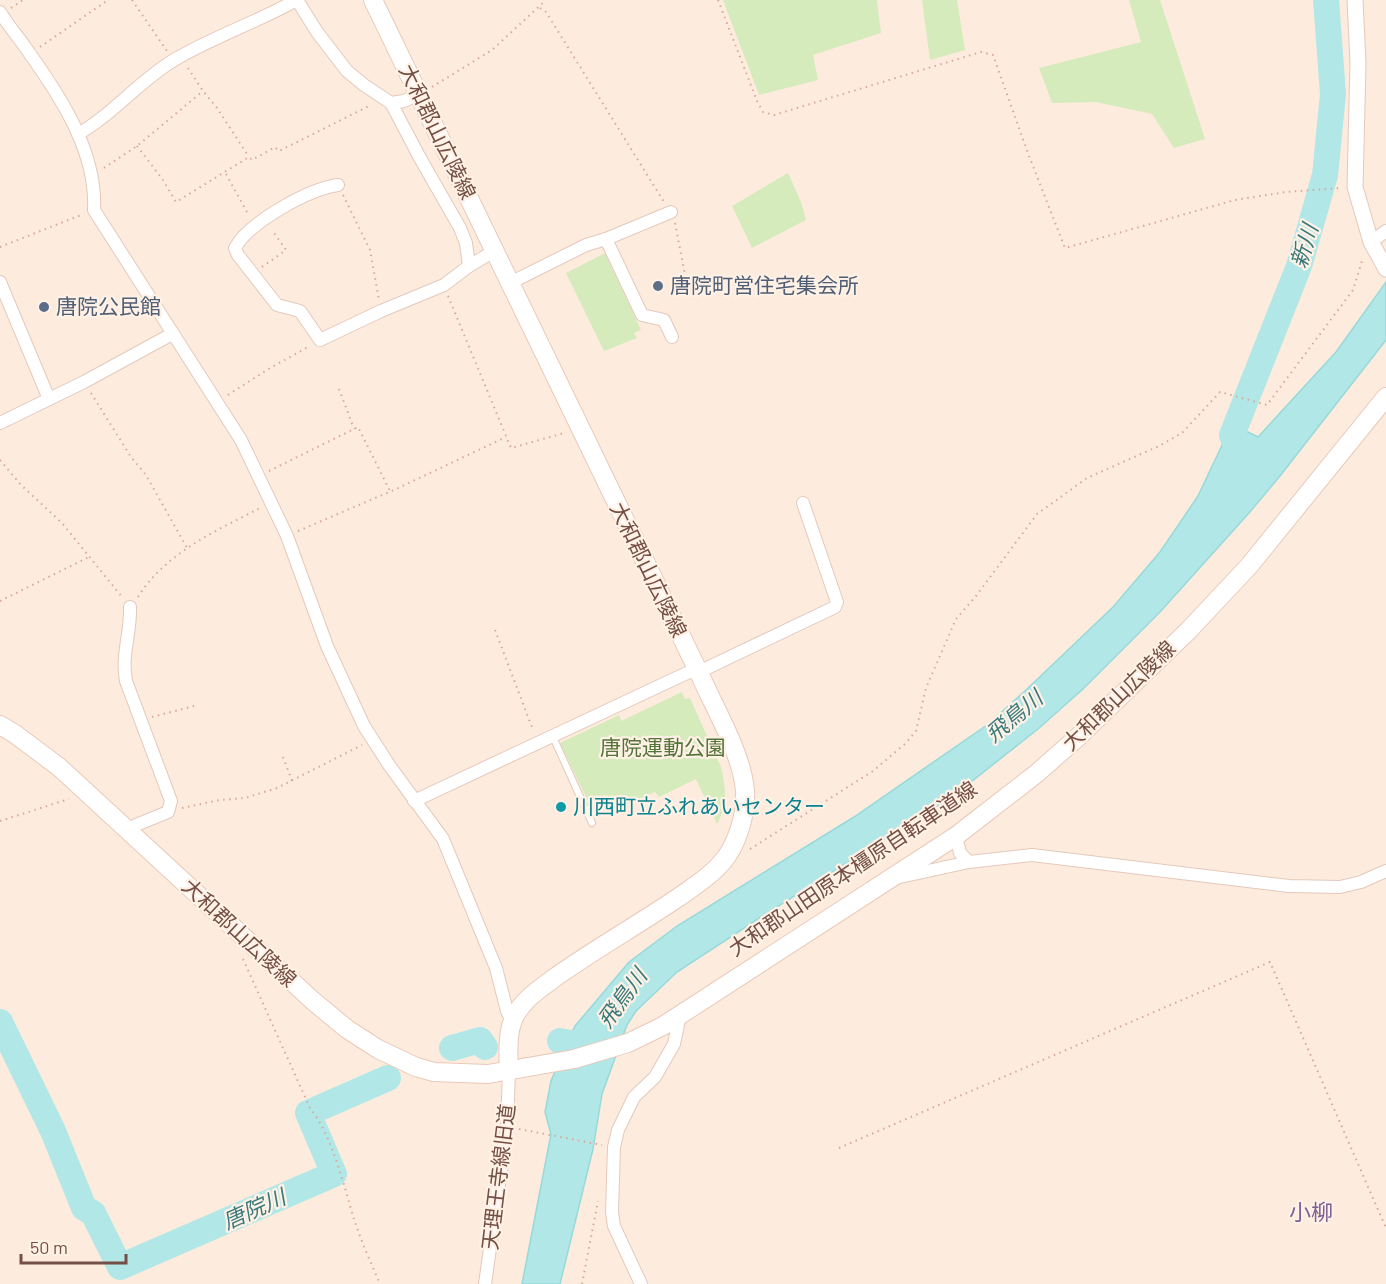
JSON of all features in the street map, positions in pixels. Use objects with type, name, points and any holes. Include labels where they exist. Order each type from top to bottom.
[{"type":"main road","name":"大和郡山広陵線","points":[[373,0],[697,670],[733,749],[745,791],[744,813],[736,837],[727,856],[703,880],[654,914],[578,961],[529,997],[512,1021],[508,1052],[509,1070]]},
{"type":"main road","name":"大和郡山広陵線","points":[[0,725],[59,767],[347,1029],[388,1054],[416,1067],[434,1072],[488,1074],[598,1053],[628,1043],[663,1026],[956,836],[1036,774],[1078,737],[1188,631],[1249,566],[1386,397]]},
{"type":"street","points":[[78,134],[177,59],[204,42],[262,19],[295,0],[347,71],[388,100],[460,228],[466,243],[469,266]]},
{"type":"street","points":[[1355,0],[1359,63],[1355,187],[1371,242],[1386,269]]},
{"type":"street","points":[[0,12],[30,54],[78,134],[95,191],[94,210],[241,440],[287,536],[327,646],[364,726],[414,801],[443,839],[496,968],[507,1011],[512,1021]]},
{"type":"street","points":[[388,100],[404,101],[419,94]]},
{"type":"street","points":[[338,185],[324,187],[279,209],[240,238],[235,248],[238,255],[278,305],[300,311],[321,340],[381,311],[444,285],[494,251]]},
{"type":"street","points":[[510,283],[586,245],[670,212]]},
{"type":"street","points":[[1371,242],[1386,231]]},
{"type":"street","points":[[606,239],[642,315],[664,320],[672,337]]},
{"type":"street","points":[[0,282],[49,399]]},
{"type":"street","points":[[0,423],[84,382],[172,334]]},
{"type":"street","points":[[414,801],[697,670],[705,669],[835,607],[837,602],[803,503]]},
{"type":"street","points":[[128,831],[136,825],[168,812],[171,801],[126,681],[124,668],[130,607]]},
{"type":"street","points":[[956,836],[960,853],[969,862]]},
{"type":"street","points":[[887,881],[969,862],[1032,855],[1289,886],[1340,887],[1360,882],[1386,871]]},
{"type":"street","points":[[642,1284],[614,1226],[612,1212],[614,1147],[618,1130],[634,1097],[655,1077],[674,1044],[680,1015]]},
{"type":"street","name":"天理王寺線旧道","points":[[485,1284],[507,1127],[509,1070]]},
{"type":"lane","points":[[553,737],[592,823]]},
{"type":"path","points":[[30,54],[108,0]]},
{"type":"path","points":[[132,0],[217,108],[249,158]]},
{"type":"path","points":[[419,94],[441,83],[492,50],[546,0]]},
{"type":"path","points":[[718,0],[763,112],[774,114],[981,52],[993,55],[1065,248],[1235,200],[1286,192],[1355,187]]},
{"type":"path","points":[[540,8],[546,12],[670,212],[676,225],[687,285]]},
{"type":"path","points":[[91,174],[115,162],[137,146],[203,91]]},
{"type":"path","points":[[137,146],[163,180],[176,202],[249,158],[252,160],[275,147],[279,151],[388,100]]},
{"type":"path","points":[[225,173],[260,223],[286,250],[253,274]]},
{"type":"path","points":[[338,185],[370,250],[381,311]]},
{"type":"path","points":[[0,247],[94,210]]},
{"type":"path","points":[[727,856],[755,848],[873,771],[906,743],[916,731],[926,688],[956,619],[1037,514],[1087,478],[1159,446],[1182,433],[1220,392],[1267,405],[1353,290],[1362,260],[1371,242]]},
{"type":"path","points":[[444,285],[511,448],[579,428]]},
{"type":"path","points":[[216,403],[270,368],[321,340]]},
{"type":"path","points":[[84,382],[131,457],[146,475],[187,548]]},
{"type":"path","points":[[339,389],[354,429]]},
{"type":"path","points":[[258,477],[358,427],[390,491]]},
{"type":"path","points":[[287,536],[507,437]]},
{"type":"path","points":[[0,460],[21,485],[62,523],[130,607],[135,605],[140,594],[167,563],[187,548],[271,503]]},
{"type":"path","points":[[0,601],[89,556]]},
{"type":"path","points":[[495,630],[539,744]]},
{"type":"path","points":[[141,720],[198,705]]},
{"type":"path","points":[[168,812],[220,800],[256,795],[292,781],[373,740]]},
{"type":"path","points":[[283,757],[292,781]]},
{"type":"path","points":[[0,822],[75,797],[83,789]]},
{"type":"path","points":[[235,928],[234,941],[310,1108],[319,1119],[355,1222],[380,1284]]},
{"type":"path","points":[[839,1148],[1270,962],[1386,1228]]},
{"type":"path","points":[[524,1130],[601,1145]]},
{"type":"path","points":[[582,1284],[599,1197]]},
{"type":"green space","points":[[723,0],[877,0],[881,33],[813,55],[818,80],[759,95]]},
{"type":"green space","points":[[922,0],[957,0],[965,50],[930,60]]},
{"type":"green space","points":[[1129,0],[1160,0],[1205,139],[1174,148],[1152,114],[1096,102],[1052,103],[1039,68],[1141,42]]},
{"type":"green space","points":[[788,173],[806,220],[752,248],[732,206]]},
{"type":"green space","points":[[605,253],[641,330],[634,333],[637,338],[604,351],[566,273]]},
{"type":"green space","name":"唐院運動公園","points":[[682,692],[685,699],[690,698],[721,767],[725,796],[723,810],[717,824],[696,779],[659,797],[655,792],[596,818],[560,743],[619,715],[621,721]]},
{"type":"water","points":[[1386,282],[1386,340],[1249,513],[1160,612],[1083,689],[1038,729],[952,797],[677,972],[636,1011],[627,1025],[602,1094],[593,1149],[560,1284],[522,1284],[551,1134],[545,1112],[551,1081],[575,1026],[629,962],[677,926],[854,817],[987,725],[1026,690],[1113,607],[1160,552],[1198,496],[1232,424],[1258,437],[1336,352]]},
{"type":"waterway","name":"新川","points":[[1241,457],[1232,435],[1299,266],[1325,175],[1333,94],[1326,0]]},
{"type":"waterway","name":"唐院川","points":[[0,1022],[53,1131],[84,1208],[93,1213],[120,1267],[334,1174],[308,1113],[388,1078]]},
{"type":"waterway","name":"唐院川","points":[[452,1048],[480,1040],[485,1047]]},
{"type":"waterway","name":"飛鳥川","points":[[560,1041],[588,1046]]},
{"type":"place","name":"唐院町営住宅集会所","points":[[658,286]]},
{"type":"place","name":"唐院公民館","points":[[44,307]]},
{"type":"place","name":"川西町立ふれあいセンター","points":[[561,807]]},
{"type":"district","name":"小柳","points":[[1311,1212]]}]
